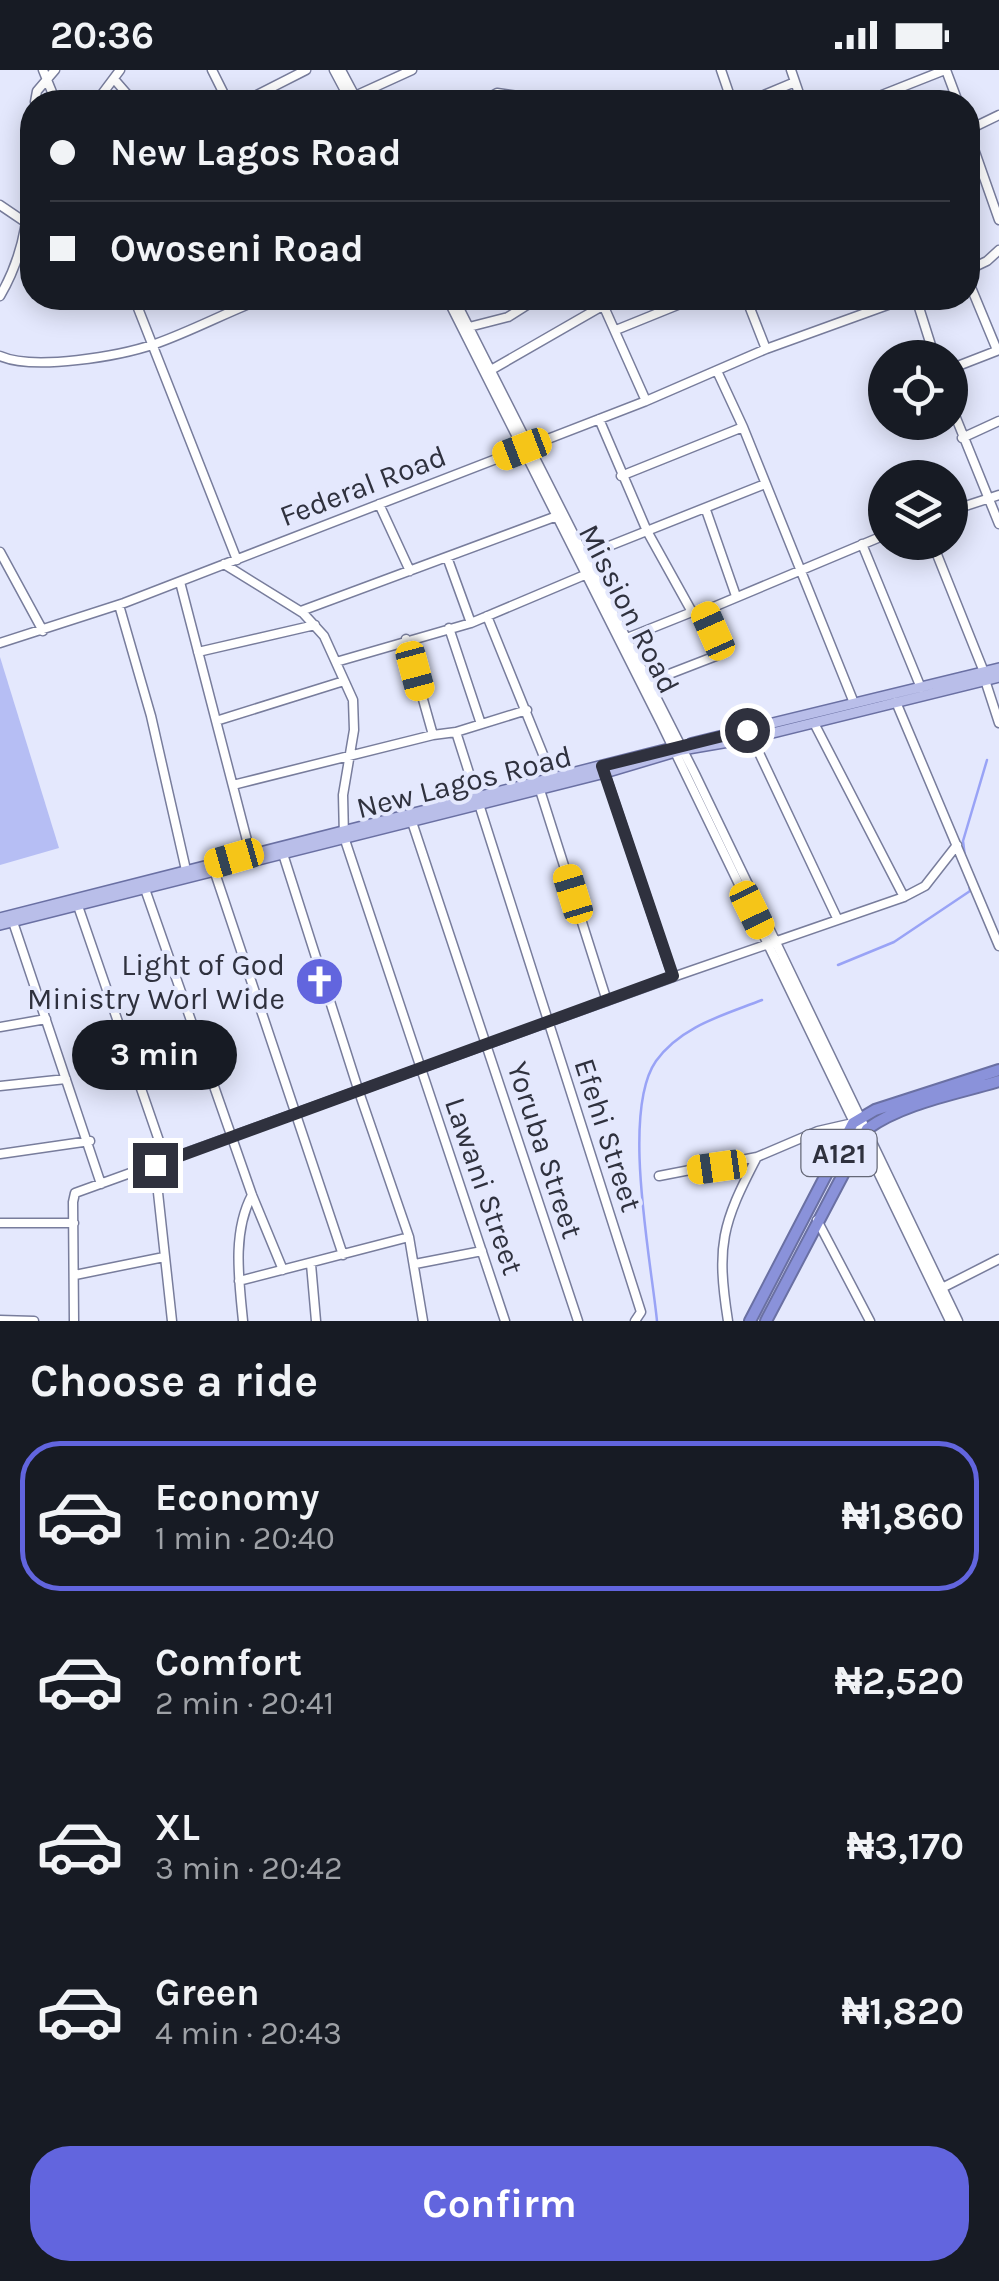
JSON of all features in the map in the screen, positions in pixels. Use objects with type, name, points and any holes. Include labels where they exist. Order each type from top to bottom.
[{"type":"highway","name":"A121","points":[[750,1321],[857,1120],[875,1110],[999,1070]]},
{"type":"highway","name":"A121","points":[[766,1321],[864,1132],[879,1120],[910,1108],[999,1081]]},
{"type":"main road","name":"New Lagos Road","points":[[677,749],[752,738],[814,723],[985,676],[999,668]]},
{"type":"main road","name":"New Lagos Road","points":[[0,918],[250,852],[477,801],[854,704],[921,688],[999,676]]},
{"type":"main road","name":"New Lagos Road","points":[[0,926],[283,854],[344,833],[412,822],[553,781]]},
{"type":"street","points":[[44,74],[55,70]]},
{"type":"street","points":[[105,90],[120,70]]},
{"type":"street","points":[[267,90],[306,70]]},
{"type":"street","points":[[374,90],[412,70]]},
{"type":"street","points":[[791,70],[798,90]]},
{"type":"street","points":[[895,90],[946,70]]},
{"type":"street","points":[[114,79],[124,90]]},
{"type":"street","points":[[776,90],[795,82]]},
{"type":"street","points":[[980,165],[999,220]]},
{"type":"street","points":[[986,182],[999,177]]},
{"type":"street","points":[[0,296],[20,254]]},
{"type":"street","points":[[968,362],[998,350],[980,308]]},
{"type":"street","points":[[139,310],[236,560]]},
{"type":"street","points":[[0,356],[15,362],[51,362],[152,345],[223,310]]},
{"type":"street","name":"Mission Road","points":[[456,310],[627,638],[677,749],[958,1321]]},
{"type":"street","name":"Mission Road","points":[[458,310],[491,370],[556,516],[677,749]]},
{"type":"street","points":[[469,327],[508,317],[519,310]]},
{"type":"street","points":[[491,370],[588,310]]},
{"type":"street","points":[[606,310],[646,401]]},
{"type":"street","points":[[616,330],[667,310]]},
{"type":"street","points":[[751,310],[766,349]]},
{"type":"street","name":"Federal Road","points":[[0,643],[180,582],[646,401],[766,349],[875,310]]},
{"type":"street","points":[[920,310],[929,340]]},
{"type":"street","points":[[717,371],[854,704]]},
{"type":"street","points":[[599,419],[647,531],[692,612]]},
{"type":"street","points":[[968,435],[999,421]]},
{"type":"street","points":[[621,476],[742,427]]},
{"type":"street","points":[[963,440],[995,497],[999,524]]},
{"type":"street","points":[[584,556],[765,484]]},
{"type":"street","points":[[968,505],[995,497]]},
{"type":"street","points":[[380,504],[410,570]]},
{"type":"street","points":[[706,510],[736,596]]},
{"type":"street","points":[[300,611],[556,516]]},
{"type":"street","points":[[627,638],[692,612],[704,612],[868,542]]},
{"type":"street","points":[[862,544],[921,688]]},
{"type":"street","points":[[0,552],[42,631]]},
{"type":"street","points":[[447,556],[471,623]]},
{"type":"street","points":[[939,560],[985,676],[999,723]]},
{"type":"street","points":[[224,564],[300,611],[314,625],[324,636],[354,700],[354,730],[343,795],[344,833]]},
{"type":"street","points":[[336,662],[471,623],[587,574]]},
{"type":"street","points":[[180,582],[250,852]]},
{"type":"street","points":[[119,604],[151,716],[186,870]]},
{"type":"street","points":[[646,683],[721,654],[704,612]]},
{"type":"street","points":[[488,616],[553,781]]},
{"type":"street","points":[[198,652],[314,625]]},
{"type":"street","points":[[449,628],[481,724]]},
{"type":"street","points":[[406,639],[433,735]]},
{"type":"street","points":[[216,721],[344,681]]},
{"type":"street","points":[[896,702],[999,946]]},
{"type":"street","points":[[234,784],[456,732],[527,710]]},
{"type":"street","points":[[814,723],[904,897]]},
{"type":"street","name":"Efehi Street","points":[[456,732],[641,1312],[635,1321]]},
{"type":"street","points":[[752,738],[837,918]]},
{"type":"street","points":[[603,769],[673,976]]},
{"type":"street","points":[[539,788],[607,1001]]},
{"type":"street","name":"Yoruba Street","points":[[412,822],[578,1321]]},
{"type":"street","name":"Lawani Street","points":[[344,833],[505,1321]]},
{"type":"street","points":[[74,1321],[76,1193],[673,976],[904,897],[925,886],[957,845]]},
{"type":"street","points":[[283,854],[409,1237],[423,1321]]},
{"type":"street","points":[[214,870],[343,1256]]},
{"type":"street","points":[[145,889],[252,1195],[283,1270]]},
{"type":"street","points":[[78,906],[166,1161]]},
{"type":"street","points":[[13,922],[102,1184]]},
{"type":"street","points":[[0,1028],[46,1019]]},
{"type":"street","points":[[0,1086],[66,1079]]},
{"type":"street","points":[[660,1176],[757,1156],[857,1120]]},
{"type":"street","name":"Mission Road","points":[[864,1132],[950,1321]]},
{"type":"street","points":[[0,1154],[90,1142]]},
{"type":"street","points":[[728,1321],[722,1239],[728,1214],[757,1156]]},
{"type":"street","points":[[155,1165],[172,1321]]},
{"type":"street","points":[[243,1321],[239,1281],[242,1213],[252,1195]]},
{"type":"street","points":[[817,1220],[870,1321]]},
{"type":"street","points":[[0,1223],[74,1223]]},
{"type":"street","points":[[239,1281],[409,1237]]},
{"type":"street","points":[[416,1264],[482,1251]]},
{"type":"street","points":[[75,1274],[164,1257]]},
{"type":"street","points":[[942,1288],[999,1259]]},
{"type":"street","points":[[311,1264],[316,1321]]},
{"type":"street","points":[[0,1320],[34,1321]]},
{"type":"shaded area","points":[[0,657],[59,848],[0,865]]},
{"type":"waterway","points":[[965,857],[963,841],[987,760]]},
{"type":"waterway","points":[[838,965],[894,942],[970,891],[969,884]]},
{"type":"waterway","points":[[657,1321],[639,1149],[646,1084],[656,1061],[678,1039],[704,1023],[762,1000]]},
{"type":"place","name":"Light of God Ministry Worl Wide","points":[[320,982]]},
{"type":"route","points":[[155,1165],[673,976],[602,766],[747,730]]}]
